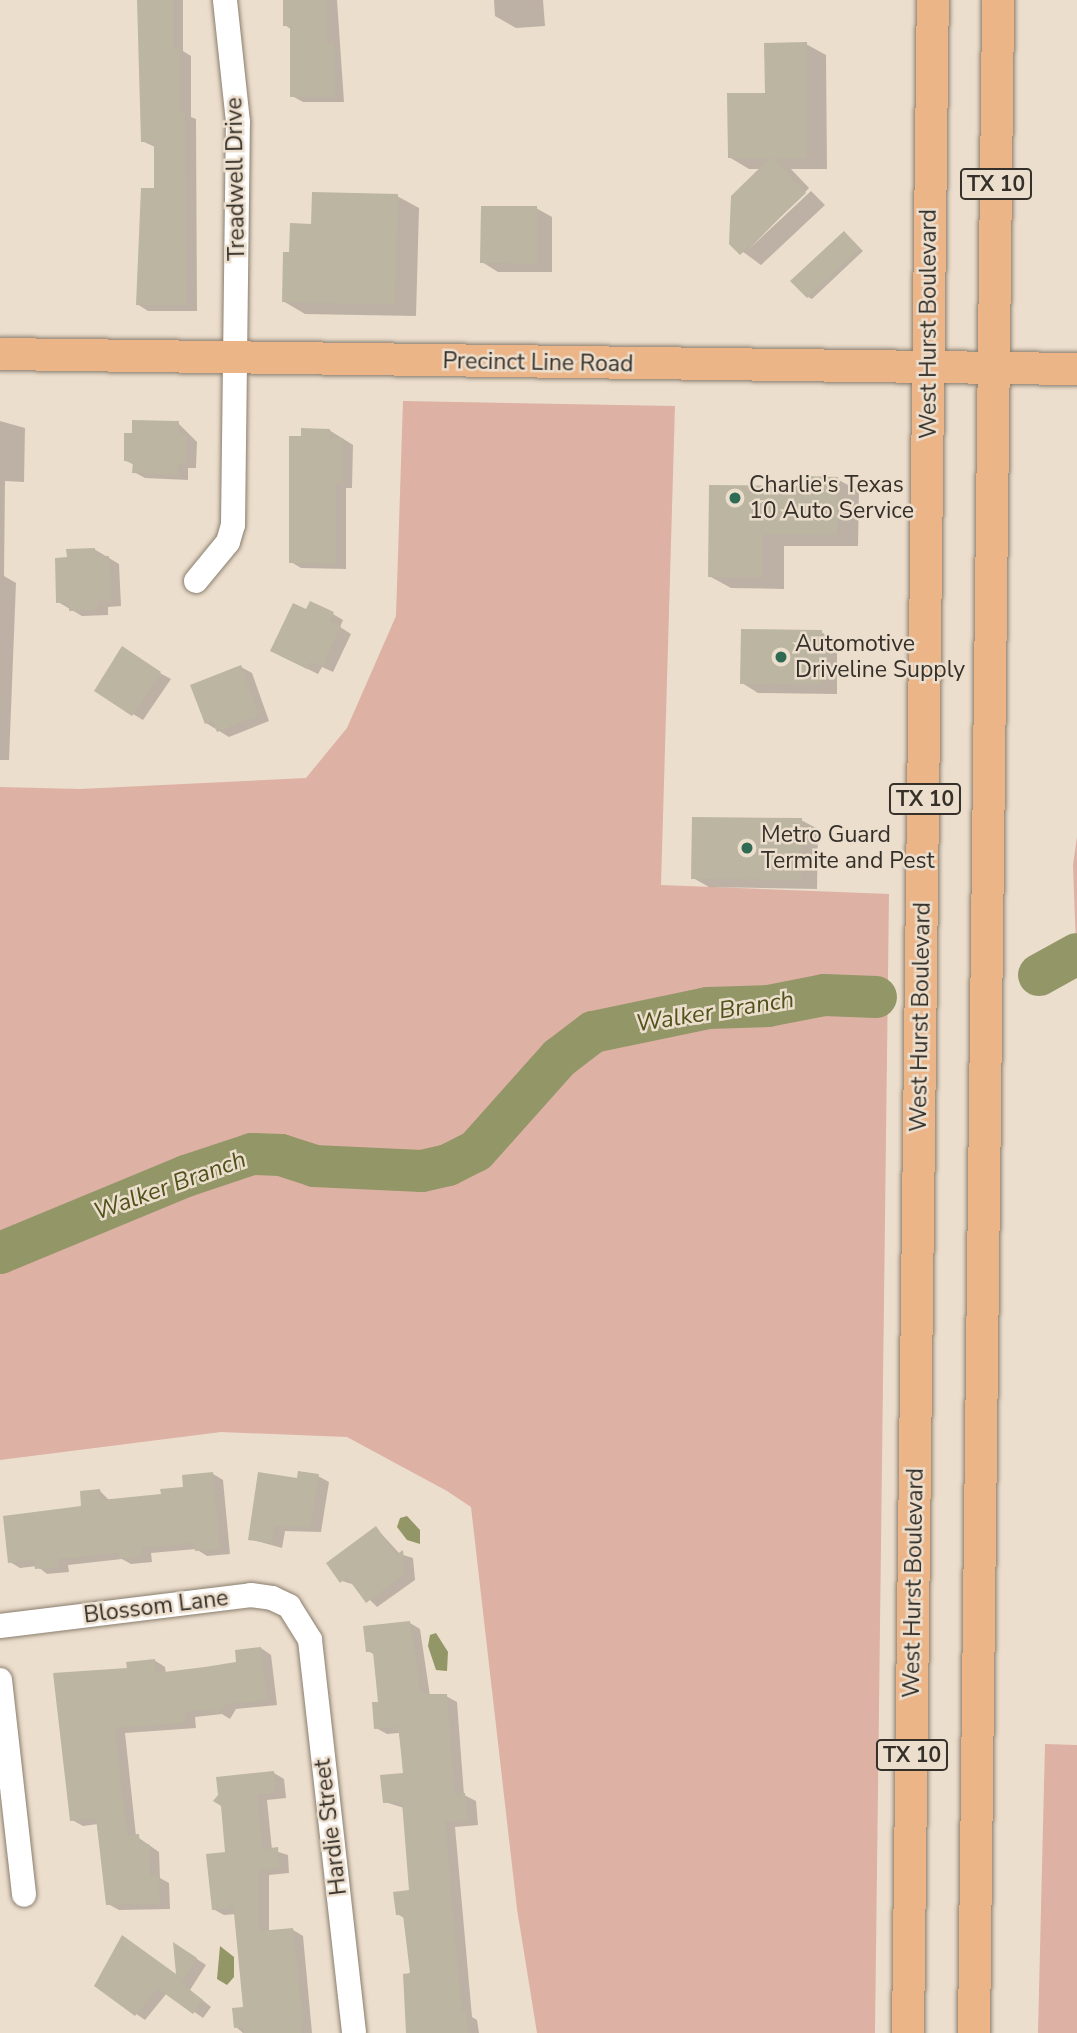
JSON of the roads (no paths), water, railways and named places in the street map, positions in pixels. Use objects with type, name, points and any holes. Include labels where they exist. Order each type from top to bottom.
[{"type":"main road","name":"West Hurst Boulevard","points":[[908,2033],[933,0]]},
{"type":"main road","name":"TX 10","points":[[974,2033],[996,368],[998,0]]},
{"type":"main road","name":"Precinct Line Road","points":[[0,354],[1077,369]]},
{"type":"street","name":"Treadwell Drive","points":[[196,581],[228,542],[233,525],[238,358],[238,122],[225,0]]},
{"type":"street","name":"Blossom Lane","points":[[0,1626],[251,1595],[272,1598],[289,1606],[302,1622]]},
{"type":"street","name":"Hardie Street","points":[[302,1622],[311,1654],[354,2033]]},
{"type":"street","points":[[0,1680],[24,1895]]},
{"type":"waterway","name":"Walker Branch","points":[[1039,975],[1077,954]]},
{"type":"waterway","name":"Walker Branch","points":[[0,1253],[186,1176],[252,1154],[281,1155],[314,1166],[422,1171],[448,1165],[476,1151],[559,1058],[593,1032],[708,1008],[768,1006],[824,995],[876,997]]},
{"type":"place","name":"Charlie's Texas 10 Auto Service","points":[[735,498]]},
{"type":"place","name":"Automotive Driveline Supply","points":[[781,657]]},
{"type":"place","name":"Metro Guard Termite and Pest","points":[[747,848]]}]
